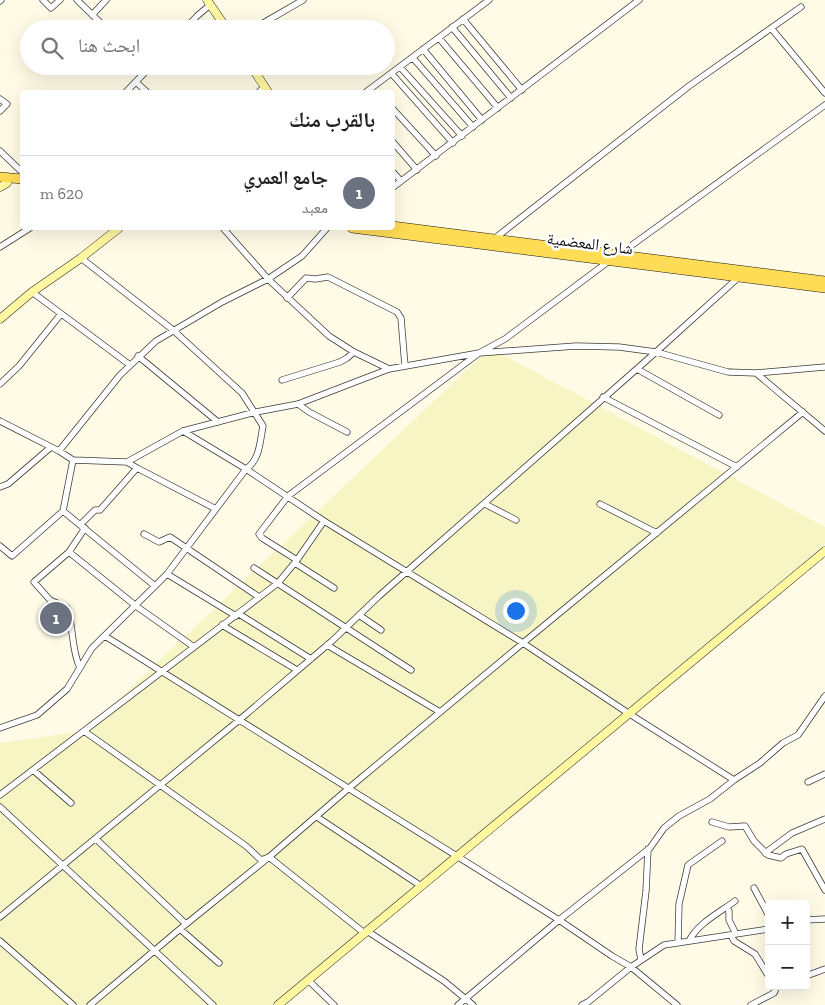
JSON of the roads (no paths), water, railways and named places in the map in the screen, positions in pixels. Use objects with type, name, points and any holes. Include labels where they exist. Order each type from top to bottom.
[{"type":"main road","points":[[209,2],[221,20]]},
{"type":"main road","points":[[256,75],[263,90]]},
{"type":"main road","points":[[2,182],[20,179]]},
{"type":"main road","points":[[2,182],[20,185]]},
{"type":"main road","name":"شارع المعضمية","points":[[395,226],[751,275],[825,288]]},
{"type":"main road","points":[[0,319],[32,292],[81,258],[114,230]]},
{"type":"main road","name":"شارع المعضمية","points":[[368,230],[739,277],[751,275],[825,281]]},
{"type":"main road","points":[[278,1005],[825,551]]},
{"type":"street","points":[[43,0],[51,8],[60,0]]},
{"type":"street","points":[[77,0],[97,20]]},
{"type":"street","points":[[92,15],[106,0]]},
{"type":"street","points":[[269,20],[303,0]]},
{"type":"street","points":[[395,71],[489,0]]},
{"type":"street","points":[[395,186],[639,0]]},
{"type":"street","points":[[193,20],[209,2]]},
{"type":"street","points":[[494,239],[689,86],[801,7]]},
{"type":"street","points":[[463,19],[522,90]]},
{"type":"street","points":[[452,27],[511,98]]},
{"type":"street","points":[[771,28],[825,93]]},
{"type":"street","points":[[439,38],[498,108]]},
{"type":"street","points":[[423,49],[482,120]]},
{"type":"street","points":[[413,58],[473,127]]},
{"type":"street","points":[[400,67],[462,136]]},
{"type":"street","points":[[128,90],[142,75]]},
{"type":"street","points":[[369,90],[391,75]]},
{"type":"street","points":[[393,75],[453,143]]},
{"type":"street","points":[[136,82],[145,90]]},
{"type":"street","points":[[374,87],[377,90]]},
{"type":"street","points":[[0,99],[7,104],[0,111]]},
{"type":"street","points":[[628,248],[825,106]]},
{"type":"street","points":[[395,111],[436,156]]},
{"type":"street","points":[[395,144],[417,170]]},
{"type":"street","points":[[0,151],[20,170]]},
{"type":"street","points":[[395,174],[402,181]]},
{"type":"street","points":[[0,247],[27,230]]},
{"type":"street","points":[[225,230],[268,279],[329,336],[354,352],[389,368]]},
{"type":"street","points":[[59,451],[120,375],[156,341],[268,279],[302,256],[325,230]]},
{"type":"street","points":[[0,728],[37,715],[67,689],[92,648],[167,574],[246,469],[252,465],[258,452],[263,426],[242,392],[173,330],[81,258]]},
{"type":"street","points":[[334,588],[259,534],[288,496],[479,353],[505,339],[610,260]]},
{"type":"street","points":[[287,298],[306,278],[328,277],[397,312],[401,318],[405,366]]},
{"type":"street","points":[[0,917],[160,786],[327,645],[739,277]]},
{"type":"street","points":[[32,292],[130,365]]},
{"type":"street","points":[[0,384],[18,366],[61,314]]},
{"type":"street","points":[[0,421],[73,460],[127,462],[183,431],[256,412],[298,404],[389,368],[479,353],[576,346],[619,347],[656,352],[728,372],[756,373],[825,367]]},
{"type":"street","points":[[282,380],[340,362],[354,352]]},
{"type":"street","points":[[138,356],[218,422]]},
{"type":"street","points":[[637,368],[719,416]]},
{"type":"street","points":[[756,373],[825,431]]},
{"type":"street","points":[[603,397],[737,467]]},
{"type":"street","points":[[298,404],[347,432]]},
{"type":"street","points":[[90,1005],[803,412]]},
{"type":"street","points":[[183,431],[246,469],[324,521],[524,643],[628,714],[734,780]]},
{"type":"street","points":[[0,487],[8,484],[51,447]]},
{"type":"street","points":[[0,546],[12,556],[63,511],[73,460]]},
{"type":"street","points":[[127,462],[216,508]]},
{"type":"street","points":[[80,668],[75,659],[71,618],[67,608],[50,600],[34,582],[68,552],[95,510],[100,510],[136,468]]},
{"type":"street","points":[[485,504],[516,520]]},
{"type":"street","points":[[600,504],[657,533]]},
{"type":"street","points":[[63,511],[155,586]]},
{"type":"street","points":[[0,795],[278,583],[296,562],[324,521]]},
{"type":"street","points":[[144,534],[159,542],[170,537],[259,597]]},
{"type":"street","points":[[68,552],[136,606],[194,647]]},
{"type":"street","points":[[254,568],[411,670]]},
{"type":"street","points":[[167,574],[310,659]]},
{"type":"street","points":[[359,615],[381,630]]},
{"type":"street","points":[[222,626],[297,670]]},
{"type":"street","points":[[105,636],[458,856],[612,956],[631,966],[677,1005]]},
{"type":"street","points":[[327,645],[440,712]]},
{"type":"street","points":[[458,1005],[559,920],[648,849],[664,828],[679,816],[710,799],[760,763],[782,743],[798,734],[825,696]]},
{"type":"street","points":[[84,731],[246,846],[262,860],[269,857]]},
{"type":"street","points":[[33,770],[71,803]]},
{"type":"street","points":[[808,782],[825,774]]},
{"type":"street","points":[[0,807],[213,1005]]},
{"type":"street","points":[[317,817],[421,886]]},
{"type":"street","points":[[765,853],[792,833],[825,819]]},
{"type":"street","points":[[712,822],[729,826],[745,826],[754,841],[768,855],[781,858],[786,854],[802,849],[825,890]]},
{"type":"street","points":[[96,839],[186,924]]},
{"type":"street","points":[[678,943],[679,904],[688,865],[722,842]]},
{"type":"street","points":[[641,960],[639,949],[646,891],[648,849]]},
{"type":"street","points":[[269,857],[363,932],[367,931],[415,964],[444,981],[473,1005]]},
{"type":"street","points":[[754,888],[765,909]]},
{"type":"street","points":[[689,941],[692,935],[705,922],[735,901]]},
{"type":"street","points":[[727,908],[736,942],[755,954],[765,970]]},
{"type":"street","points":[[810,920],[825,918]]},
{"type":"street","points":[[180,929],[219,963]]},
{"type":"street","points":[[582,1005],[631,966],[664,945],[765,930]]},
{"type":"street","points":[[0,941],[73,1005]]},
{"type":"street","points":[[810,975],[825,969]]},
{"type":"street","points":[[308,980],[334,1005]]},
{"type":"street","points":[[750,1005],[774,994],[776,990]]},
{"type":"place","name":"جامع العمري","points":[[56,618]]}]
